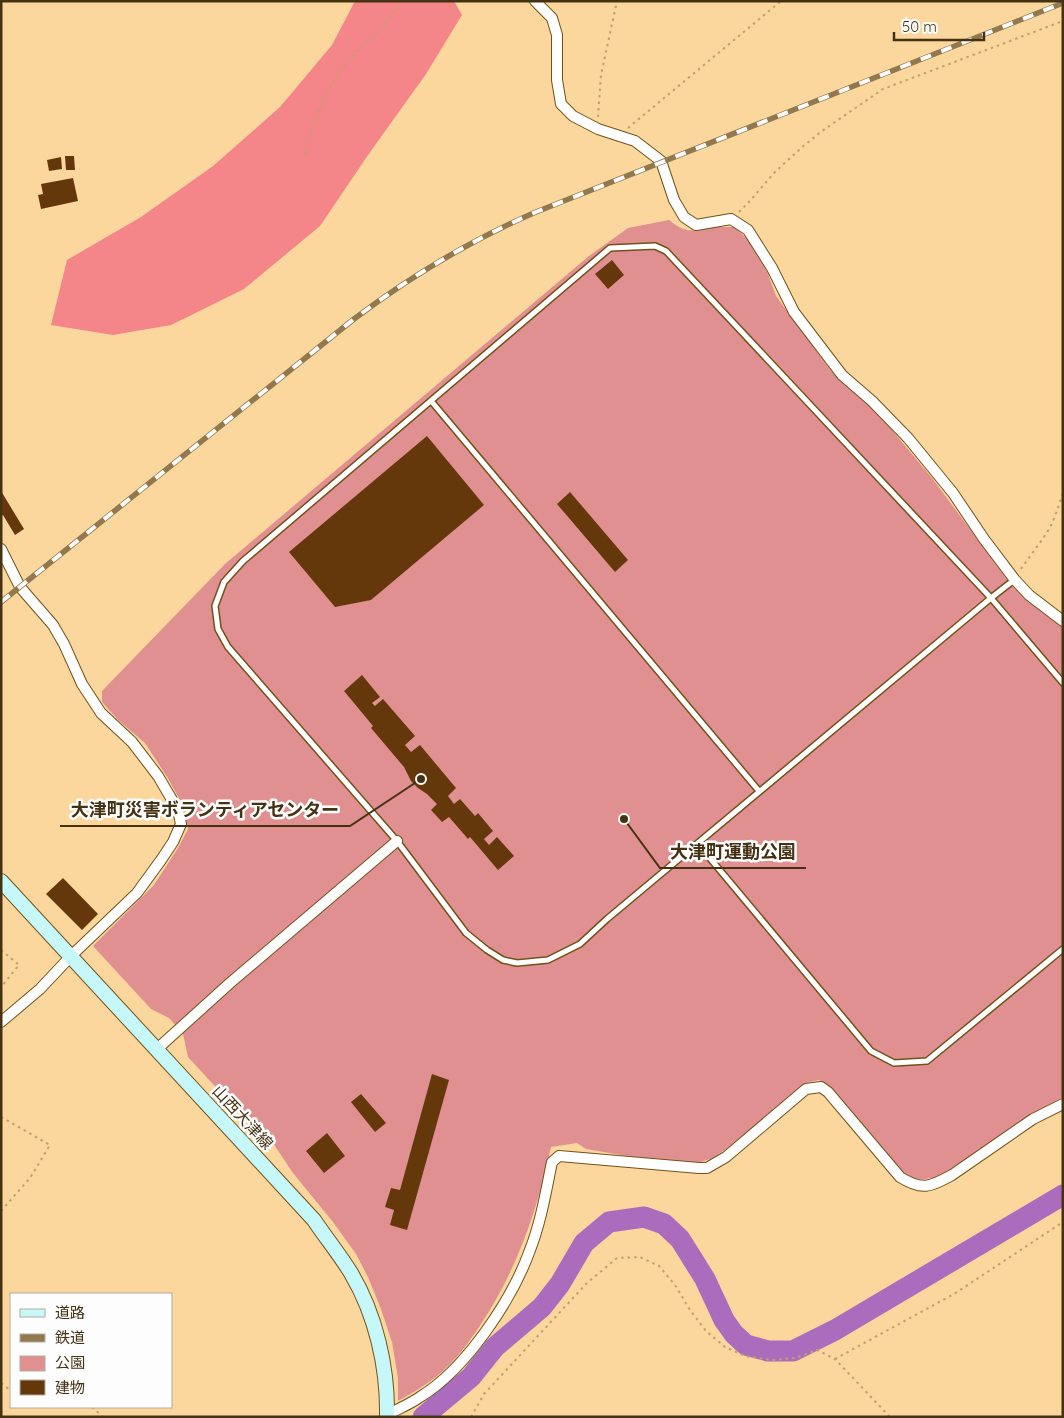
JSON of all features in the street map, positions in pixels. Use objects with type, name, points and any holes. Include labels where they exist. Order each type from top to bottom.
[{"type":"main road","name":"山西大津線","points":[[1,881],[314,1220],[351,1273],[370,1313],[386,1382],[387,1416]]},
{"type":"street","points":[[535,1],[552,18],[557,35],[557,80],[561,104],[573,116],[598,129],[635,141],[662,161],[674,200],[684,217],[696,225],[731,219],[748,230],[772,268],[794,312],[820,348],[842,375],[872,401],[908,438],[953,493],[1015,580],[1029,595],[1063,621]]},
{"type":"street","points":[[1,549],[20,587],[53,625],[82,684],[101,713],[132,742],[158,776],[178,810],[180,817],[180,824],[173,842],[148,879],[124,907],[71,956],[40,989],[1,1022]]},
{"type":"street","points":[[157,1049],[230,983],[397,841]]},
{"type":"street","points":[[387,1416],[422,1397],[459,1366],[492,1322],[510,1293],[530,1250],[552,1162],[559,1156],[708,1168],[726,1157],[806,1089],[821,1086],[900,1177],[911,1184],[921,1187],[952,1175],[1033,1118],[1063,1104]]},
{"type":"lane","points":[[1015,580],[991,598],[759,791],[580,944],[548,960],[517,963],[503,960],[487,950],[466,932],[397,841],[228,647],[218,629],[215,606],[224,582],[243,561],[432,402],[610,248],[655,246],[666,251],[991,598],[1063,683]]},
{"type":"lane","points":[[432,402],[759,791]]},
{"type":"lane","points":[[698,844],[871,1051],[894,1063],[927,1061],[1063,949]]},
{"type":"path","points":[[304,155],[323,99],[335,77],[396,12],[401,1]]},
{"type":"path","points":[[598,129],[600,75],[617,1]]},
{"type":"path","points":[[618,136],[782,1]]},
{"type":"path","points":[[731,219],[775,172],[801,148],[822,131],[882,90],[1063,21]]},
{"type":"path","points":[[1015,580],[1033,550],[1047,533],[1056,515],[1063,493]]},
{"type":"path","points":[[1,950],[20,964],[1,987]]},
{"type":"path","points":[[1,1117],[50,1145],[30,1178],[1,1211]]},
{"type":"path","points":[[834,1359],[954,1294],[1063,1222]]},
{"type":"path","points":[[471,1417],[484,1394],[587,1283],[617,1258],[640,1258],[659,1266],[706,1331],[725,1347],[745,1356],[772,1360],[795,1358],[818,1350],[834,1359],[890,1417]]},
{"type":"path","points":[[93,1408],[103,1417]]},
{"type":"green space","points":[[669,220],[686,230],[734,227],[752,243],[768,274],[776,296],[830,370],[876,411],[932,478],[1013,587],[1063,627],[1063,1097],[1036,1112],[938,1177],[918,1180],[909,1177],[903,1172],[831,1088],[819,1080],[806,1083],[726,1149],[713,1158],[698,1163],[650,1160],[586,1149],[577,1143],[551,1147],[539,1195],[524,1241],[492,1306],[479,1327],[452,1362],[430,1381],[398,1401],[398,1378],[392,1342],[368,1277],[356,1254],[254,1120],[223,1095],[188,1057],[183,1034],[169,1018],[151,1009],[93,946],[154,885],[188,829],[184,808],[169,780],[145,743],[118,720],[102,702],[102,691],[225,564],[589,256],[628,228]]},
{"type":"shaded area","points":[[355,1],[454,1],[462,15],[426,74],[320,226],[244,289],[171,325],[113,335],[51,325],[67,260],[141,217],[213,166],[280,107],[332,45]]},
{"type":"building","points":[[65,156],[74,156],[75,170],[66,170]]},
{"type":"building","points":[[61,157],[62,169],[49,171],[47,160]]},
{"type":"building","points":[[73,178],[78,201],[41,209],[38,195],[43,194],[41,184]]},
{"type":"building","points":[[612,260],[624,275],[608,289],[595,274]]},
{"type":"building","points":[[427,436],[484,505],[371,600],[335,607],[289,552]]},
{"type":"building","points":[[1,491],[24,529],[15,535],[3,515],[1,515]]},
{"type":"building","points":[[570,492],[628,560],[615,572],[557,504]]},
{"type":"building","points":[[362,675],[380,697],[372,703],[375,706],[383,699],[415,736],[405,745],[411,752],[420,745],[456,788],[448,796],[454,804],[460,799],[475,816],[478,813],[493,831],[484,839],[489,845],[497,837],[514,856],[498,870],[470,837],[468,839],[449,817],[442,822],[431,810],[437,804],[411,781],[404,767],[371,728],[373,726],[344,691]]},
{"type":"building","points":[[63,878],[98,914],[82,930],[46,894]]},
{"type":"building","points":[[432,1074],[449,1080],[407,1230],[390,1225],[394,1210],[385,1207],[391,1188],[400,1190]]},
{"type":"building","points":[[361,1094],[386,1123],[375,1132],[351,1102]]},
{"type":"building","points":[[327,1133],[345,1156],[324,1173],[306,1151]]},
{"type":"waterway","points":[[423,1417],[471,1377],[495,1347],[542,1307],[560,1284],[584,1243],[609,1222],[644,1217],[664,1224],[680,1239],[705,1279],[724,1320],[734,1334],[746,1345],[768,1351],[793,1351],[835,1330],[1063,1195]]},
{"type":"railway","points":[[1,602],[354,319],[419,274],[488,234],[536,212],[1063,3]]},
{"type":"place","name":"大津町災害ボランティアセンター","points":[[421,779]]},
{"type":"place","name":"大津町運動公園","points":[[624,819]]}]
